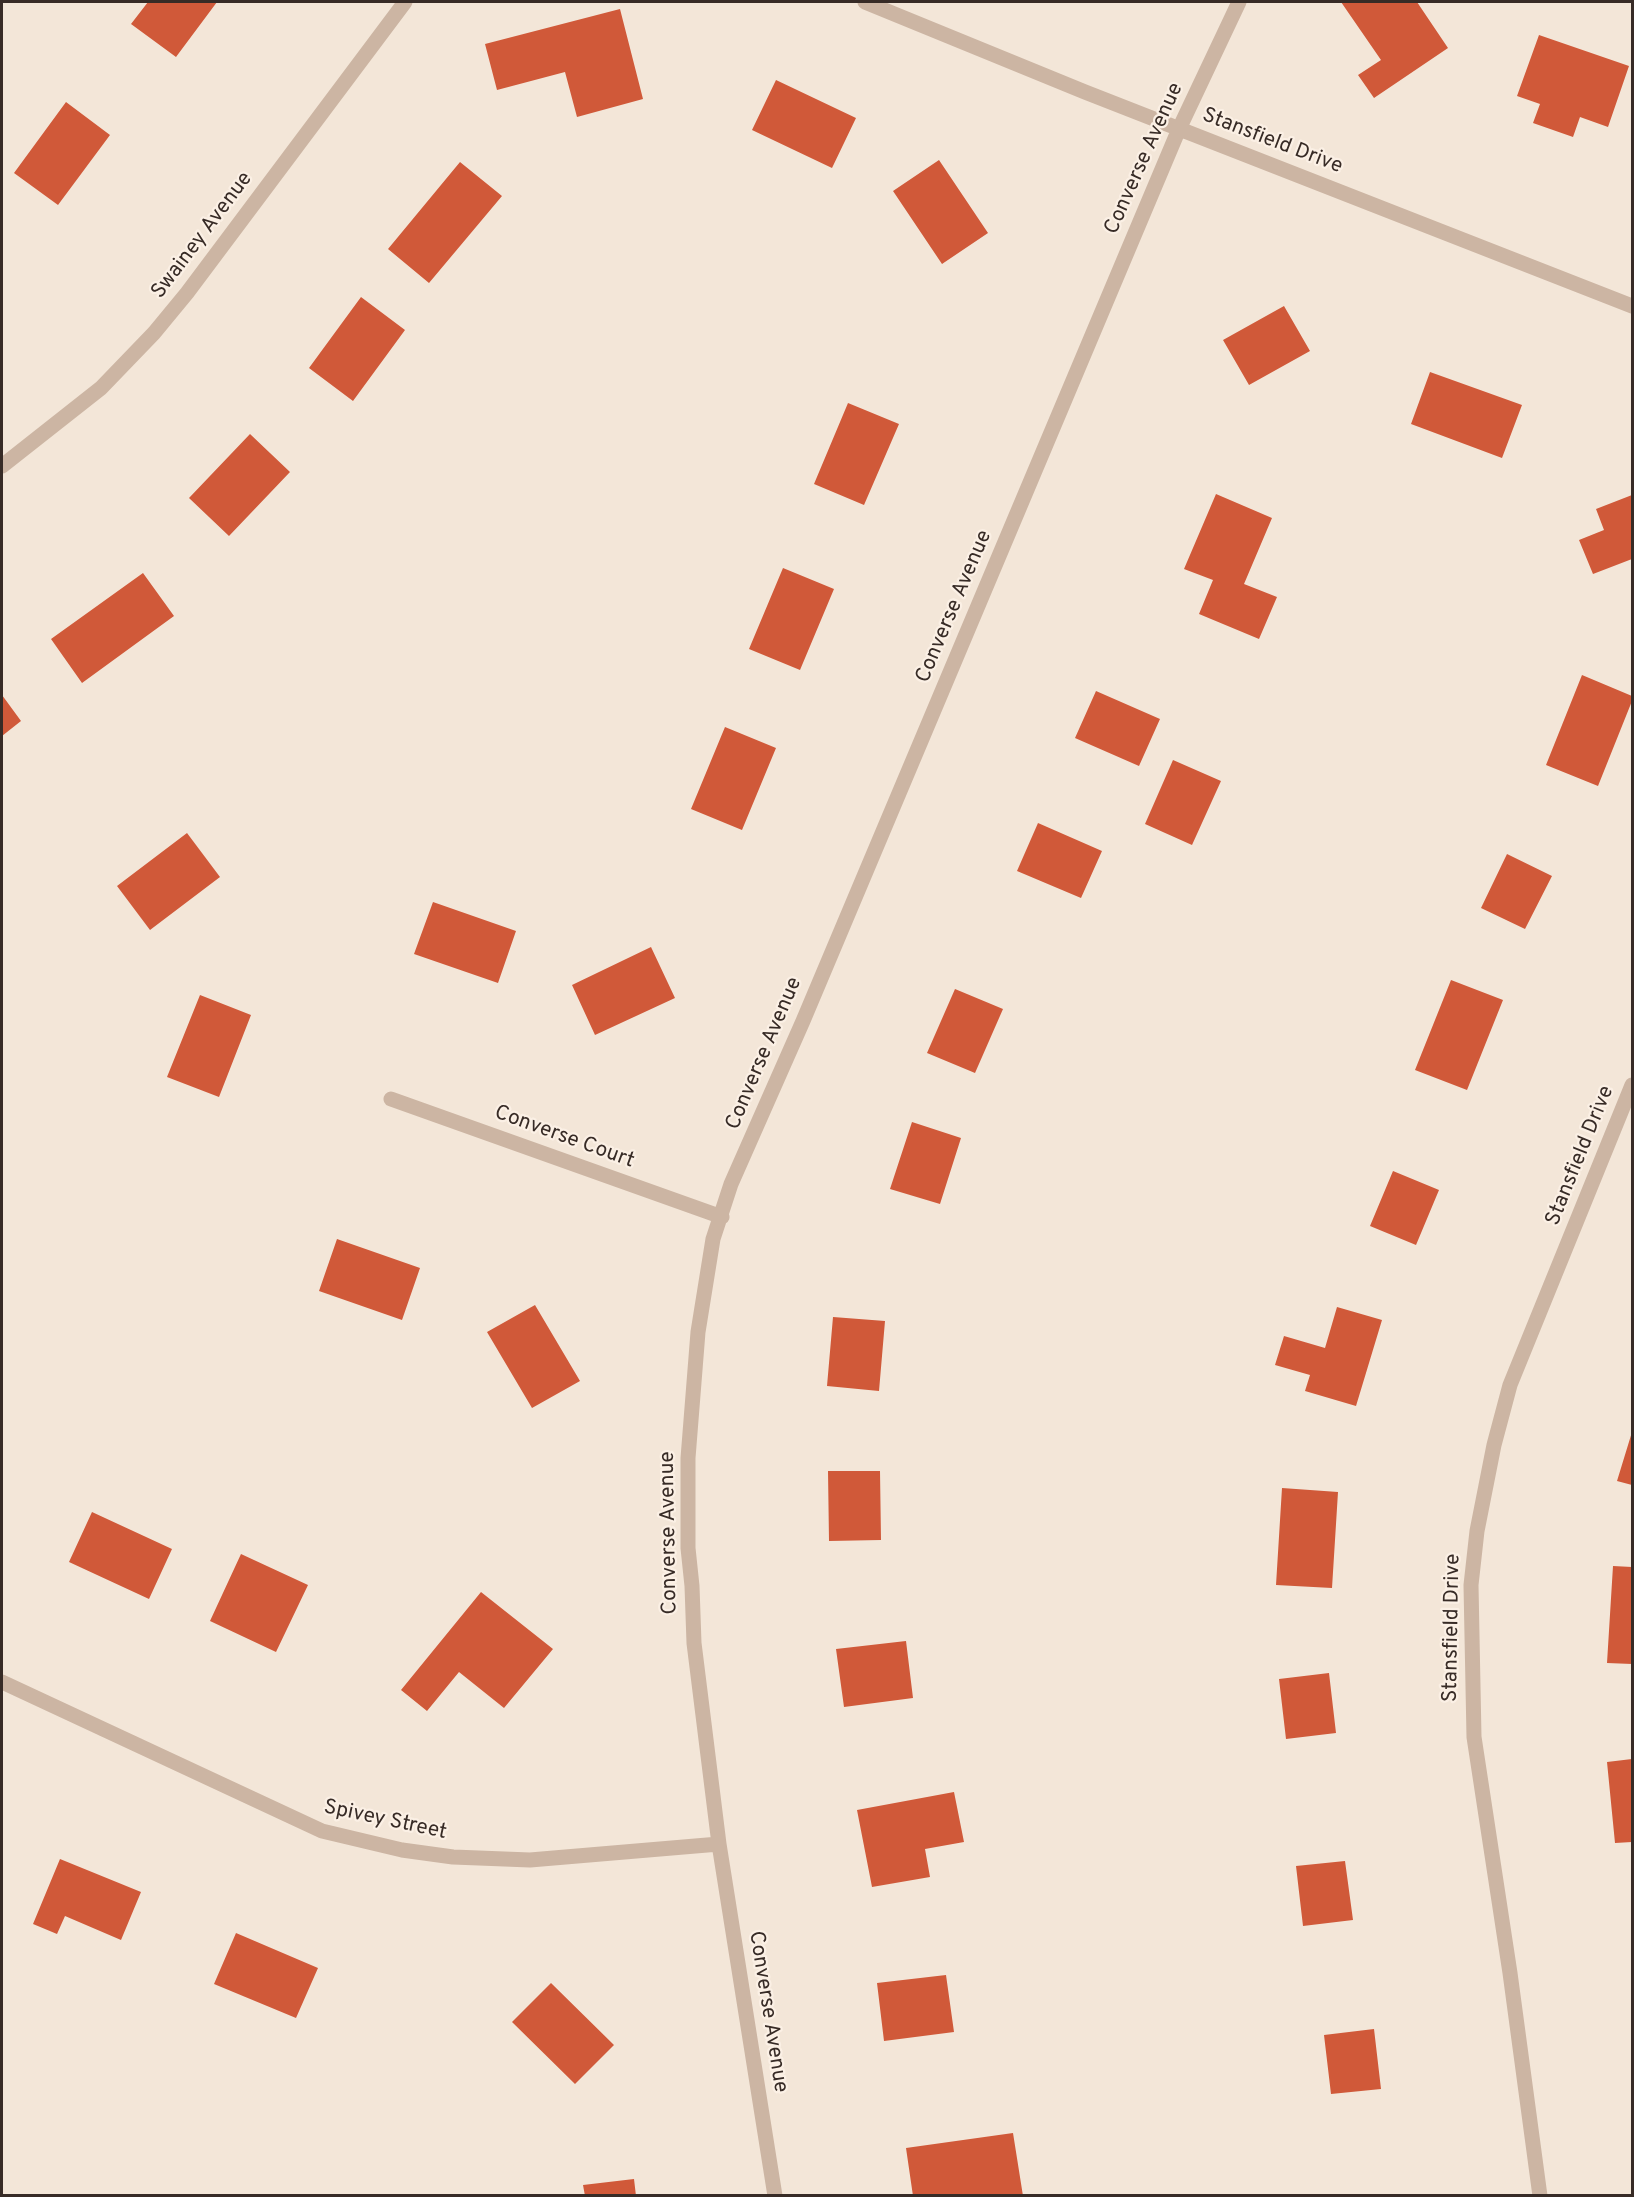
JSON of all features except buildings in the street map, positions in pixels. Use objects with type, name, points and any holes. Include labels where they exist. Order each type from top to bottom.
[{"type":"street","name":"Swainey Avenue","points":[[2,466],[101,388],[154,333],[194,284],[405,2]]},
{"type":"street","name":"Stansfield Drive","points":[[865,2],[1179,129],[1632,306]]},
{"type":"street","name":"Converse Avenue","points":[[774,2196],[719,1844],[694,1643],[688,1548],[688,1458],[698,1332],[713,1239],[732,1184],[1179,129],[1239,2]]},
{"type":"street","name":"Stansfield Drive","points":[[1540,2196],[1510,1973],[1474,1737],[1471,1585],[1477,1532],[1494,1445],[1510,1385],[1632,1085]]},
{"type":"street","name":"Converse Court","points":[[391,1099],[722,1217]]},
{"type":"street","name":"Spivey Street","points":[[2,1682],[322,1832],[402,1850],[453,1857],[530,1860],[719,1844]]}]
